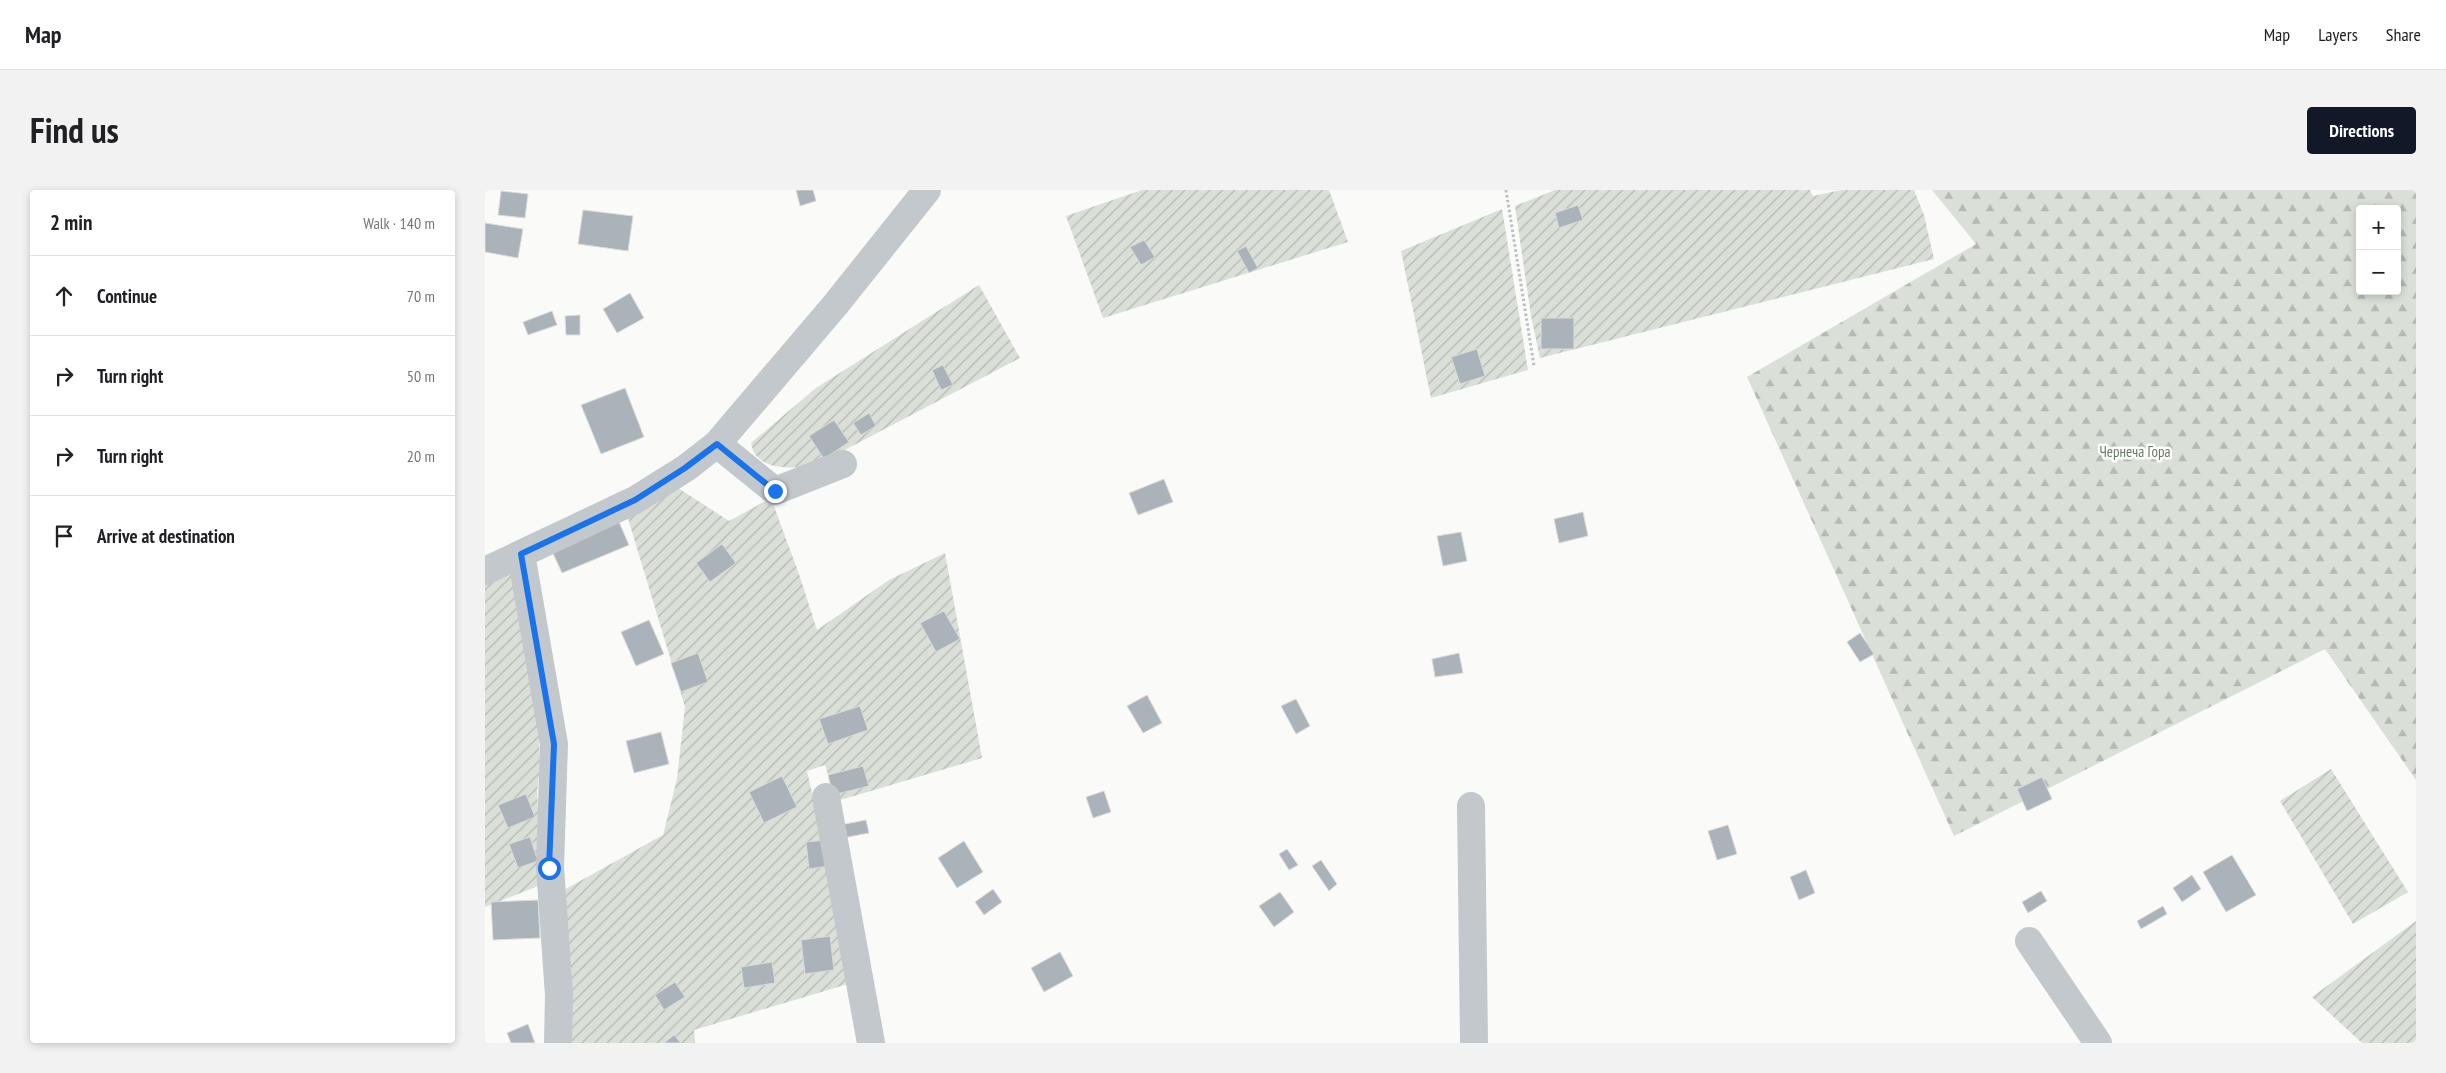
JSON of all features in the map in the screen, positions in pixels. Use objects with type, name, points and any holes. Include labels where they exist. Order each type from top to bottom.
[{"type":"street","points":[[485,571],[635,500],[685,468],[717,444],[837,304],[927,190]]},
{"type":"street","points":[[717,444],[775,491],[843,464]]},
{"type":"street","points":[[521,554],[554,744],[549,868],[559,995],[558,1043]]},
{"type":"street","points":[[826,797],[871,1043]]},
{"type":"street","points":[[1471,806],[1474,1043]]},
{"type":"street","points":[[2029,941],[2098,1043]]},
{"type":"path","points":[[1506,190],[1533,366]]},
{"type":"green space","points":[[1142,190],[1329,190],[1348,242],[1103,318],[1066,216]]},
{"type":"green space","points":[[1555,190],[1810,190],[1813,196],[1841,190],[1914,190],[1924,215],[1934,259],[1540,358],[1531,316],[1515,206]]},
{"type":"green space","name":"Чернеча Гора","points":[[1932,190],[2416,190],[2416,780],[2325,649],[1954,836],[1747,377],[1976,244]]},
{"type":"green space","points":[[1502,209],[1528,370],[1431,398],[1401,251]]},
{"type":"green space","points":[[979,285],[1020,358],[818,464],[799,467],[778,467],[760,460],[754,453],[751,443],[816,388]]},
{"type":"green space","points":[[672,484],[729,521],[771,498],[817,630],[889,580],[945,553],[982,758],[837,801],[825,765],[807,771],[830,870],[848,984],[694,1030],[695,1043],[568,1043],[562,891],[663,835],[677,779],[685,707],[626,512]]},
{"type":"green space","points":[[506,572],[515,577],[538,702],[540,768],[537,791],[543,884],[485,907],[485,581]]},
{"type":"green space","points":[[2331,769],[2408,892],[2353,924],[2280,801]]},
{"type":"green space","points":[[2416,921],[2416,1043],[2362,1043],[2312,997]]},
{"type":"building","points":[[796,190],[813,190],[816,201],[800,206]]},
{"type":"building","points":[[501,191],[528,194],[525,218],[498,215]]},
{"type":"building","points":[[1578,205],[1583,220],[1559,228],[1555,213]]},
{"type":"building","points":[[583,210],[633,216],[628,251],[578,244]]},
{"type":"building","points":[[485,223],[523,229],[518,258],[485,252]]},
{"type":"building","points":[[1144,240],[1155,257],[1141,265],[1130,247]]},
{"type":"building","points":[[1246,246],[1258,268],[1249,273],[1237,251]]},
{"type":"building","points":[[630,293],[644,318],[617,333],[603,309]]},
{"type":"building","points":[[552,311],[557,325],[528,335],[523,322]]},
{"type":"building","points":[[580,315],[580,335],[566,335],[565,316]]},
{"type":"building","points":[[1541,318],[1574,318],[1574,349],[1541,349]]},
{"type":"building","points":[[1477,349],[1485,376],[1460,384],[1451,357]]},
{"type":"building","points":[[943,365],[953,385],[941,390],[932,370]]},
{"type":"building","points":[[625,388],[644,437],[601,454],[581,405]]},
{"type":"building","points":[[869,413],[876,426],[861,435],[853,423]]},
{"type":"building","points":[[834,420],[849,442],[824,459],[809,436]]},
{"type":"building","points":[[1164,479],[1173,502],[1138,515],[1129,493]]},
{"type":"building","points":[[1583,512],[1588,536],[1559,543],[1554,519]]},
{"type":"building","points":[[619,522],[629,545],[562,573],[552,551]]},
{"type":"building","points":[[1461,532],[1467,561],[1443,566],[1437,536]]},
{"type":"building","points":[[722,544],[736,563],[710,582],[696,563]]},
{"type":"building","points":[[944,611],[960,639],[936,652],[920,623]]},
{"type":"building","points":[[649,620],[664,654],[636,666],[621,632]]},
{"type":"building","points":[[1860,633],[1874,654],[1860,662],[1847,642]]},
{"type":"building","points":[[698,653],[708,682],[681,692],[671,663]]},
{"type":"building","points":[[1459,653],[1463,673],[1435,677],[1432,659]]},
{"type":"building","points":[[1147,695],[1162,723],[1143,733],[1127,706]]},
{"type":"building","points":[[1296,699],[1310,726],[1296,734],[1281,706]]},
{"type":"building","points":[[860,706],[868,730],[828,744],[819,719]]},
{"type":"building","points":[[661,732],[669,764],[634,773],[626,741]]},
{"type":"building","points":[[863,766],[869,786],[833,795],[828,775]]},
{"type":"building","points":[[782,776],[797,807],[764,823],[749,792]]},
{"type":"building","points":[[2042,777],[2052,799],[2027,811],[2017,789]]},
{"type":"building","points":[[1104,791],[1111,812],[1093,818],[1086,797]]},
{"type":"building","points":[[526,794],[535,817],[508,828],[498,805]]},
{"type":"building","points":[[866,820],[869,833],[843,838],[840,825]]},
{"type":"building","points":[[1728,825],[1737,854],[1717,860],[1708,831]]},
{"type":"building","points":[[530,837],[538,861],[518,868],[509,844]]},
{"type":"building","points":[[826,840],[829,866],[809,869],[806,842]]},
{"type":"building","points":[[964,841],[983,872],[957,888],[938,858]]},
{"type":"building","points":[[1287,849],[1298,865],[1289,870],[1279,854]]},
{"type":"building","points":[[2232,855],[2256,895],[2226,912],[2203,872]]},
{"type":"building","points":[[1321,860],[1337,884],[1329,891],[1312,866]]},
{"type":"building","points":[[1806,870],[1815,893],[1799,900],[1790,877]]},
{"type":"building","points":[[2192,875],[2201,889],[2182,902],[2173,888]]},
{"type":"building","points":[[993,889],[1002,902],[984,915],[975,902]]},
{"type":"building","points":[[2041,891],[2047,901],[2028,913],[2022,902]]},
{"type":"building","points":[[1280,892],[1294,912],[1274,927],[1259,906]]},
{"type":"building","points":[[538,900],[540,938],[493,940],[491,902]]},
{"type":"building","points":[[2163,906],[2167,914],[2141,929],[2137,921]]},
{"type":"building","points":[[830,936],[834,970],[805,974],[801,940]]},
{"type":"building","points":[[1060,952],[1073,976],[1044,992],[1031,968]]},
{"type":"building","points":[[772,962],[775,983],[744,988],[741,967]]},
{"type":"building","points":[[675,982],[685,997],[664,1010],[655,995]]},
{"type":"building","points":[[528,1024],[535,1043],[511,1043],[507,1033]]},
{"type":"building","points":[[674,1035],[681,1043],[664,1043]]},
{"type":"route","points":[[549,868],[554,744],[521,554],[635,500],[685,468],[717,444],[775,491]]}]
